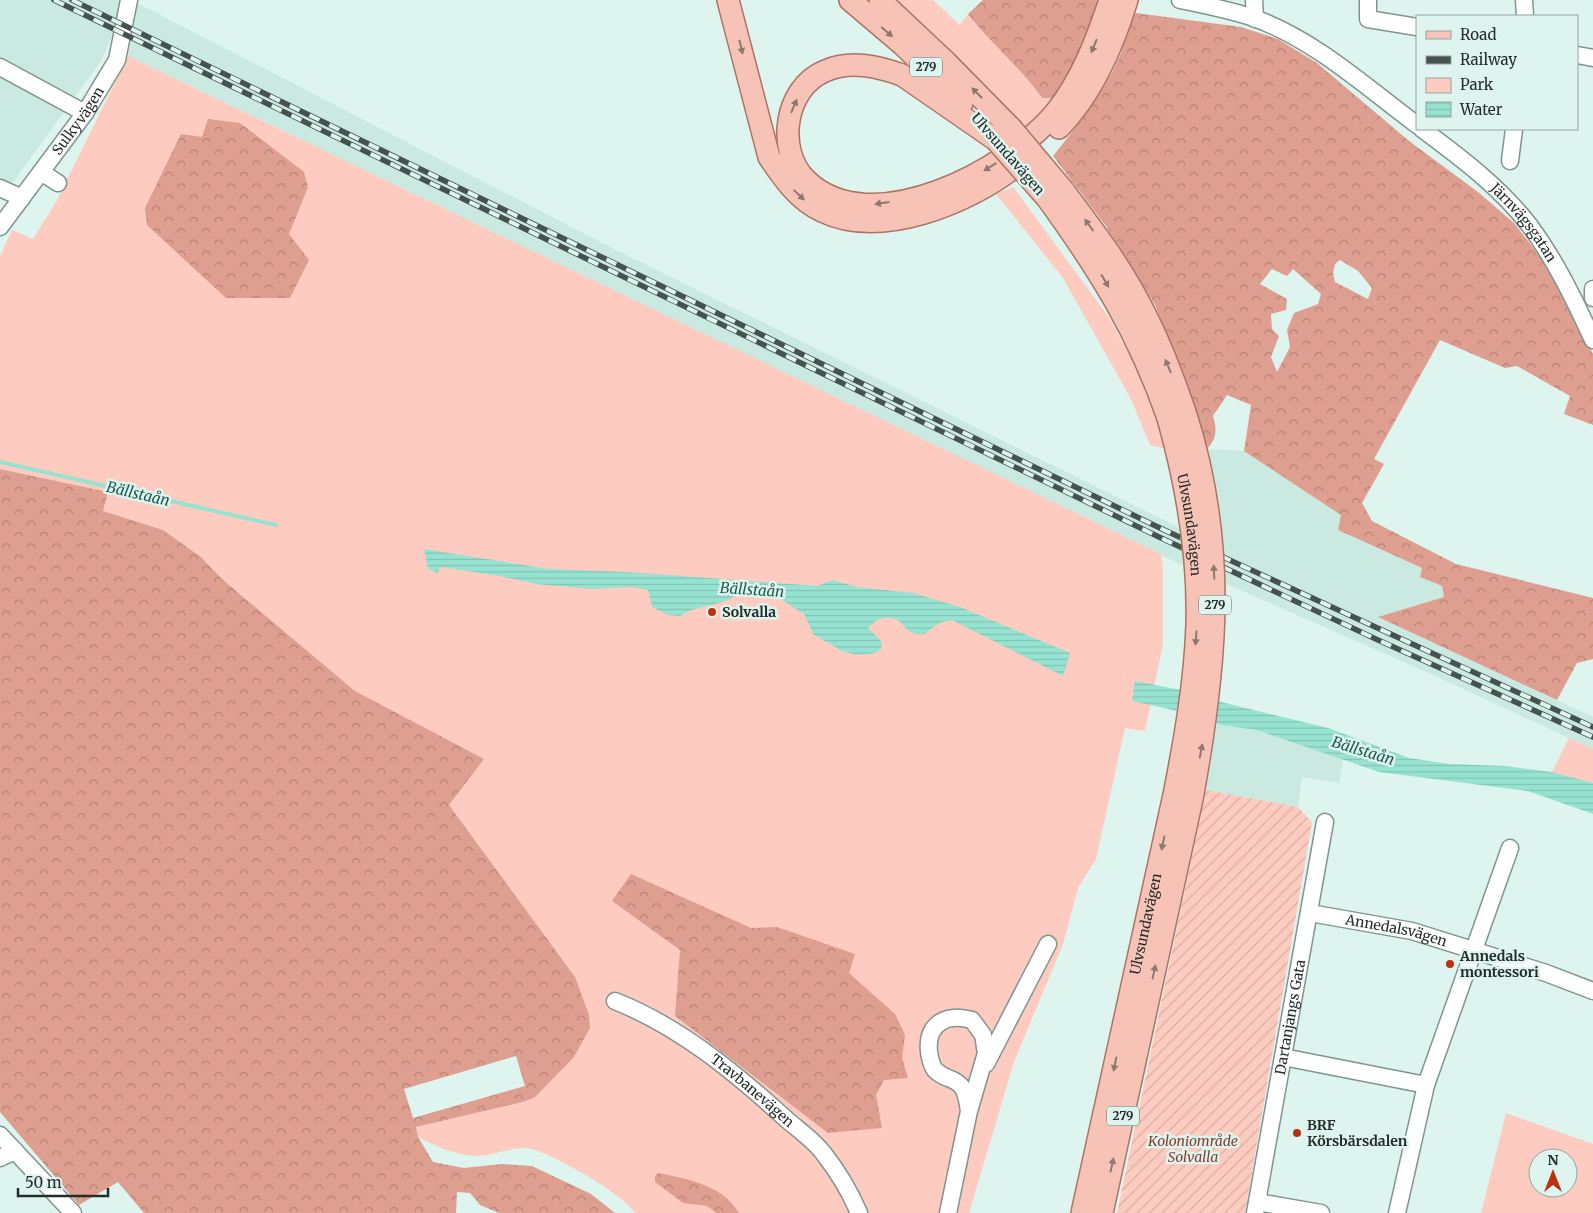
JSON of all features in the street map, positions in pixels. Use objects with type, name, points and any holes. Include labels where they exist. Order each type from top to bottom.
[{"type":"main road","points":[[728,0],[769,157],[783,178],[802,198],[821,211],[858,221],[899,218],[934,209],[987,186],[1029,156],[1059,129],[1082,100],[1101,68],[1127,0]]},
{"type":"main road","name":"Ulvsundavägen","points":[[850,0],[1004,134]]},
{"type":"main road","name":"Ulvsundavägen","points":[[880,0],[946,62],[1055,194],[1124,315],[1176,415],[1200,466],[1207,504],[1216,602],[1211,684],[1082,1213]]},
{"type":"main road","points":[[1004,134],[902,75],[886,70],[852,65],[824,71],[812,78],[795,102],[789,118],[788,146],[797,170],[817,190],[843,202],[874,205],[930,195],[958,184],[989,168],[1014,151],[1056,112],[1090,54],[1110,0]]},
{"type":"main road","name":"Ulvsundavägen","points":[[1102,1213],[1183,797]]},
{"type":"street","name":"Sulkyvägen","points":[[0,227],[85,113],[117,60],[129,0]]},
{"type":"street","points":[[1180,0],[1255,19],[1313,48],[1416,124]]},
{"type":"street","points":[[1254,0],[1255,19]]},
{"type":"street","points":[[1368,0],[1368,19],[1416,28]]},
{"type":"street","points":[[1524,0],[1525,15]]},
{"type":"street","points":[[1578,55],[1593,58]]},
{"type":"street","points":[[0,67],[85,113]]},
{"type":"street","name":"Järnvägsgatan","points":[[1423,130],[1455,153],[1504,197],[1530,226],[1553,262],[1593,340]]},
{"type":"street","points":[[1510,161],[1514,130]]},
{"type":"street","points":[[41,172],[58,183]]},
{"type":"street","points":[[0,188],[22,198]]},
{"type":"street","points":[[1593,289],[1593,298]]},
{"type":"street","name":"Dartanjangs Gata","points":[[1256,1207],[1325,822]]},
{"type":"street","points":[[1397,1213],[1426,1085],[1510,848]]},
{"type":"street","name":"Annedalsvägen","points":[[1310,913],[1412,931],[1593,991]]},
{"type":"street","points":[[983,1070],[1048,944]]},
{"type":"street","name":"Travbanevägen","points":[[615,1001],[648,1014],[684,1035],[761,1097],[823,1152],[849,1189],[859,1213]]},
{"type":"street","points":[[948,1213],[970,1111],[983,1070],[986,1052],[983,1035],[972,1020],[952,1017],[942,1020],[935,1027],[929,1041],[930,1060],[935,1070],[941,1076],[959,1082],[966,1092],[970,1111]]},
{"type":"street","points":[[1283,1057],[1426,1085]]},
{"type":"street","points":[[0,1135],[73,1213]]},
{"type":"street","points":[[0,1158],[15,1151]]},
{"type":"street","points":[[1256,1207],[1321,1213]]},
{"type":"shaded area","points":[[0,0],[119,0],[116,26],[101,61],[11,185],[0,180]]},
{"type":"shaded area","points":[[135,2],[612,248],[1180,528],[1223,543],[1215,485],[1207,449],[1244,451],[1342,515],[1338,530],[1423,569],[1420,577],[1442,586],[1444,597],[1379,617],[1593,717],[1593,749],[1422,670],[1165,557],[128,56]]},
{"type":"shaded area","points":[[1217,723],[1257,730],[1343,758],[1339,783],[1302,777],[1298,807],[1206,790]]},
{"type":"green space","points":[[891,0],[933,0],[960,25],[968,14],[986,36],[1025,76],[1042,98],[1053,98],[1028,130],[943,44]]},
{"type":"green space","points":[[983,0],[1097,0],[1096,13],[1088,39],[1053,98],[1042,98],[1025,76],[986,36],[968,14]]},
{"type":"green space","points":[[1136,13],[1241,27],[1278,39],[1317,63],[1409,141],[1478,192],[1514,223],[1546,264],[1593,354],[1593,425],[1564,414],[1570,396],[1517,366],[1505,368],[1440,340],[1374,459],[1384,464],[1362,503],[1372,521],[1456,564],[1593,598],[1593,659],[1577,663],[1557,700],[1378,617],[1444,597],[1442,586],[1420,577],[1422,568],[1338,530],[1341,515],[1244,451],[1251,405],[1227,395],[1213,416],[1215,433],[1213,441],[1207,449],[1183,374],[1155,305],[1106,226],[1053,156],[1080,122],[1112,73]],"holes":[[[1340,260],[1358,271],[1372,288],[1368,299],[1335,282],[1333,273],[1335,264]],[[1272,269],[1287,276],[1293,269],[1321,294],[1318,304],[1294,313],[1287,330],[1290,347],[1277,372],[1271,357],[1279,336],[1272,329],[1271,314],[1286,310],[1287,299],[1260,284]]]},
{"type":"green space","name":"Solvalla","points":[[128,56],[1161,554],[1163,570],[1163,644],[1145,731],[1125,728],[1096,859],[1078,888],[1063,944],[1014,1062],[969,1213],[635,1213],[616,1195],[585,1174],[537,1151],[521,1148],[483,1156],[469,1156],[446,1150],[418,1137],[416,1127],[523,1102],[575,977],[449,805],[483,759],[355,691],[222,579],[201,557],[163,530],[103,511],[107,492],[0,469],[0,256],[12,230],[33,239],[56,202]]},
{"type":"green space","points":[[208,119],[240,123],[304,172],[308,187],[289,234],[309,260],[290,298],[226,298],[147,225],[145,208],[181,134],[202,137]]},
{"type":"green space","points":[[1013,187],[1108,316],[1146,386],[1166,449],[1150,445],[1131,399],[1063,278],[996,194]]},
{"type":"green space","points":[[0,469],[108,492],[103,511],[163,530],[201,557],[222,579],[355,691],[484,759],[449,805],[575,977],[589,1015],[590,1028],[574,1057],[535,1097],[523,1102],[416,1127],[418,1137],[433,1162],[464,1168],[502,1164],[532,1166],[591,1194],[615,1213],[499,1213],[480,1205],[470,1193],[457,1192],[456,1213],[144,1213],[118,1182],[79,1205],[0,1112]],"holes":[[[516,1056],[525,1086],[413,1118],[404,1089]]]},
{"type":"green space","points":[[1569,738],[1593,749],[1593,783],[1552,772]]},
{"type":"green space","name":"Koloniområde Solvalla","points":[[1206,790],[1298,807],[1312,822],[1245,1213],[1117,1213]]},
{"type":"green space","points":[[631,874],[751,928],[777,927],[855,954],[849,973],[895,1014],[905,1035],[902,1058],[908,1078],[884,1080],[876,1095],[882,1128],[828,1133],[675,1016],[680,950],[612,901]]},
{"type":"green space","points":[[1506,1113],[1593,1144],[1593,1213],[1481,1213]]},
{"type":"green space","points":[[658,1173],[703,1184],[723,1195],[739,1213],[717,1213],[707,1206],[683,1203],[655,1182],[655,1176]]},
{"type":"water","points":[[424,549],[549,569],[627,572],[818,586],[832,580],[857,587],[913,593],[960,607],[1070,653],[1063,676],[954,621],[942,622],[925,634],[914,634],[897,620],[885,618],[878,620],[868,628],[882,642],[881,649],[875,653],[857,655],[842,651],[813,634],[804,614],[782,600],[756,593],[742,593],[726,601],[691,610],[680,616],[668,615],[652,607],[648,590],[633,587],[590,589],[537,584],[440,567],[438,573],[428,569]]},
{"type":"water","points":[[1135,681],[1181,690],[1225,703],[1328,728],[1409,758],[1449,764],[1505,766],[1552,772],[1593,783],[1593,814],[1528,791],[1379,772],[1257,730],[1221,725],[1177,711],[1132,701]]},
{"type":"waterway","name":"Bällstaån","points":[[0,462],[276,525]]},
{"type":"railway","points":[[54,0],[1159,537],[1378,640],[1593,737]]},
{"type":"railway","points":[[72,0],[1162,529],[1593,727]]},
{"type":"place","name":"Solvalla","points":[[712,612]]},
{"type":"place","name":"Annedals montessori","points":[[1450,964]]},
{"type":"place","name":"BRF Körsbärsdalen","points":[[1297,1133]]}]
